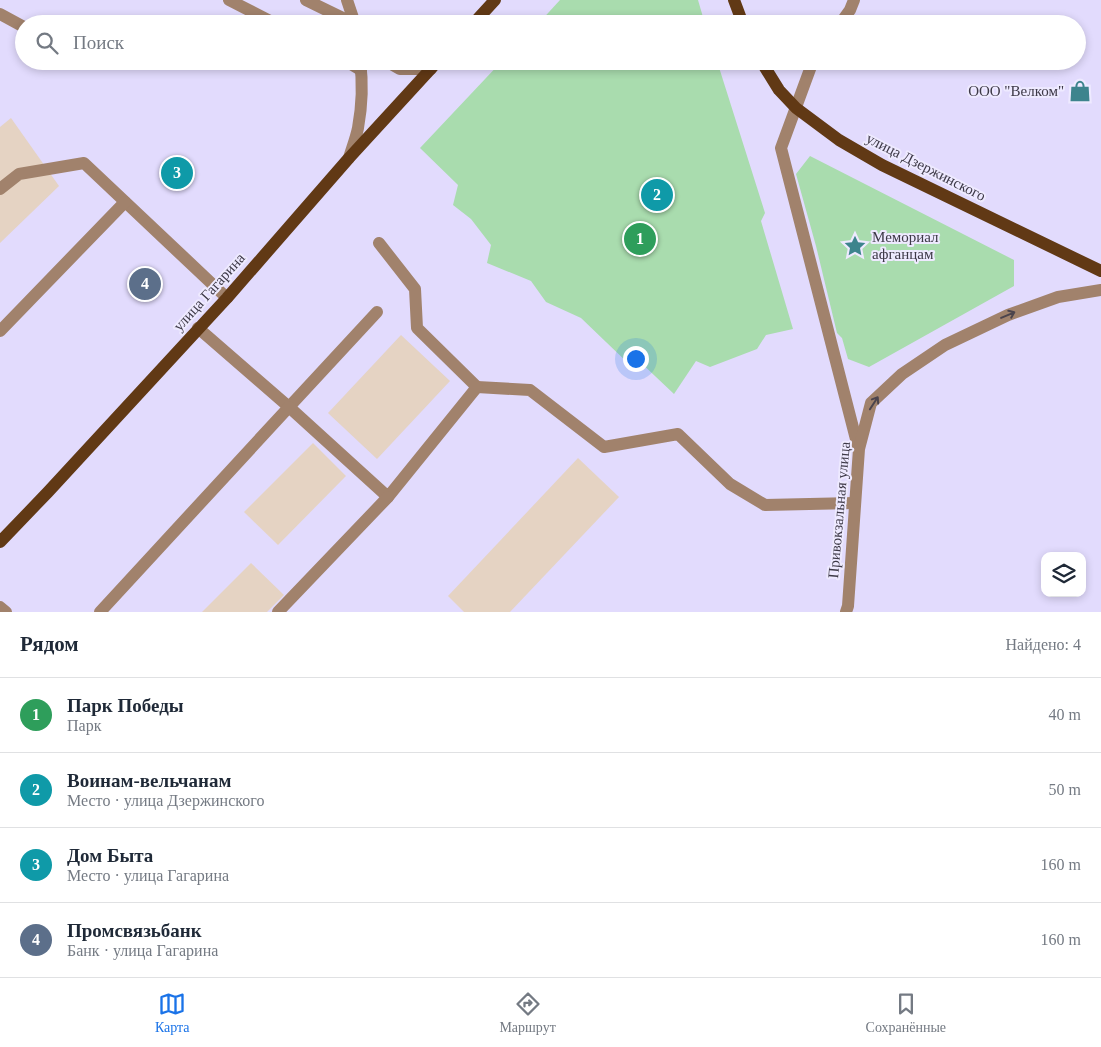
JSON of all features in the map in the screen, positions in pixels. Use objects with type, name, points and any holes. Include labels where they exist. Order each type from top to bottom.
[{"type":"main road","points":[[482,15],[496,0]]},
{"type":"main road","points":[[734,0],[740,15]]},
{"type":"main road","name":"улица Гагарина","points":[[0,542],[227,298],[349,158],[429,70]]},
{"type":"main road","name":"улица Дзержинского","points":[[767,70],[779,90],[796,108],[839,140],[882,165],[1101,271]]},
{"type":"street","points":[[229,0],[258,15]]},
{"type":"street","points":[[306,0],[337,15]]},
{"type":"street","points":[[347,0],[352,15]]},
{"type":"street","points":[[846,15],[854,0]]},
{"type":"street","points":[[0,14],[15,22]]},
{"type":"street","points":[[349,158],[358,129],[361,104],[361,70]]},
{"type":"street","points":[[809,70],[781,148],[859,449]]},
{"type":"street","points":[[0,189],[19,174],[84,163],[227,298]]},
{"type":"street","points":[[0,331],[125,202]]},
{"type":"street","points":[[379,243],[415,289],[417,328],[477,387],[530,390],[604,447],[678,434],[730,484],[765,504],[854,503]]},
{"type":"street","name":"Привокзальная улица","points":[[846,612],[848,606],[859,449],[872,403],[902,374],[945,345],[1008,314],[1058,297],[1101,290]]},
{"type":"street","points":[[100,612],[377,312]]},
{"type":"street","points":[[198,328],[388,497]]},
{"type":"street","points":[[278,612],[388,497],[477,387]]},
{"type":"street","points":[[0,607],[6,612]]},
{"type":"shaded area","points":[[11,118],[59,186],[0,243],[0,127]]},
{"type":"shaded area","points":[[401,335],[450,381],[377,459],[328,413]]},
{"type":"shaded area","points":[[313,443],[346,476],[278,545],[244,512]]},
{"type":"shaded area","points":[[578,458],[619,497],[510,612],[464,612],[448,596]]},
{"type":"shaded area","points":[[251,563],[284,595],[267,612],[202,612]]},
{"type":"green space","points":[[560,0],[698,0],[702,15],[546,15]]},
{"type":"green space","points":[[494,70],[720,70],[765,213],[761,221],[793,329],[766,335],[757,349],[710,367],[696,361],[674,394],[637,359],[631,366],[581,318],[546,302],[531,281],[487,263],[491,245],[471,219],[453,205],[458,185],[420,148]]},
{"type":"green space","points":[[810,156],[1014,260],[1014,286],[869,367],[848,359],[842,338],[837,333],[796,174]]},
{"type":"place","name":"ООО \"Велком\"","points":[[1080,91]]},
{"type":"place","name":"Дом Быта","points":[[177,173]]},
{"type":"place","name":"Воинам-вельчанам","points":[[657,195]]},
{"type":"place","name":"Парк Победы","points":[[640,239]]},
{"type":"place","name":"Мемориал афганцам","points":[[855,246]]},
{"type":"place","name":"Промсвязьбанк","points":[[145,284]]}]
